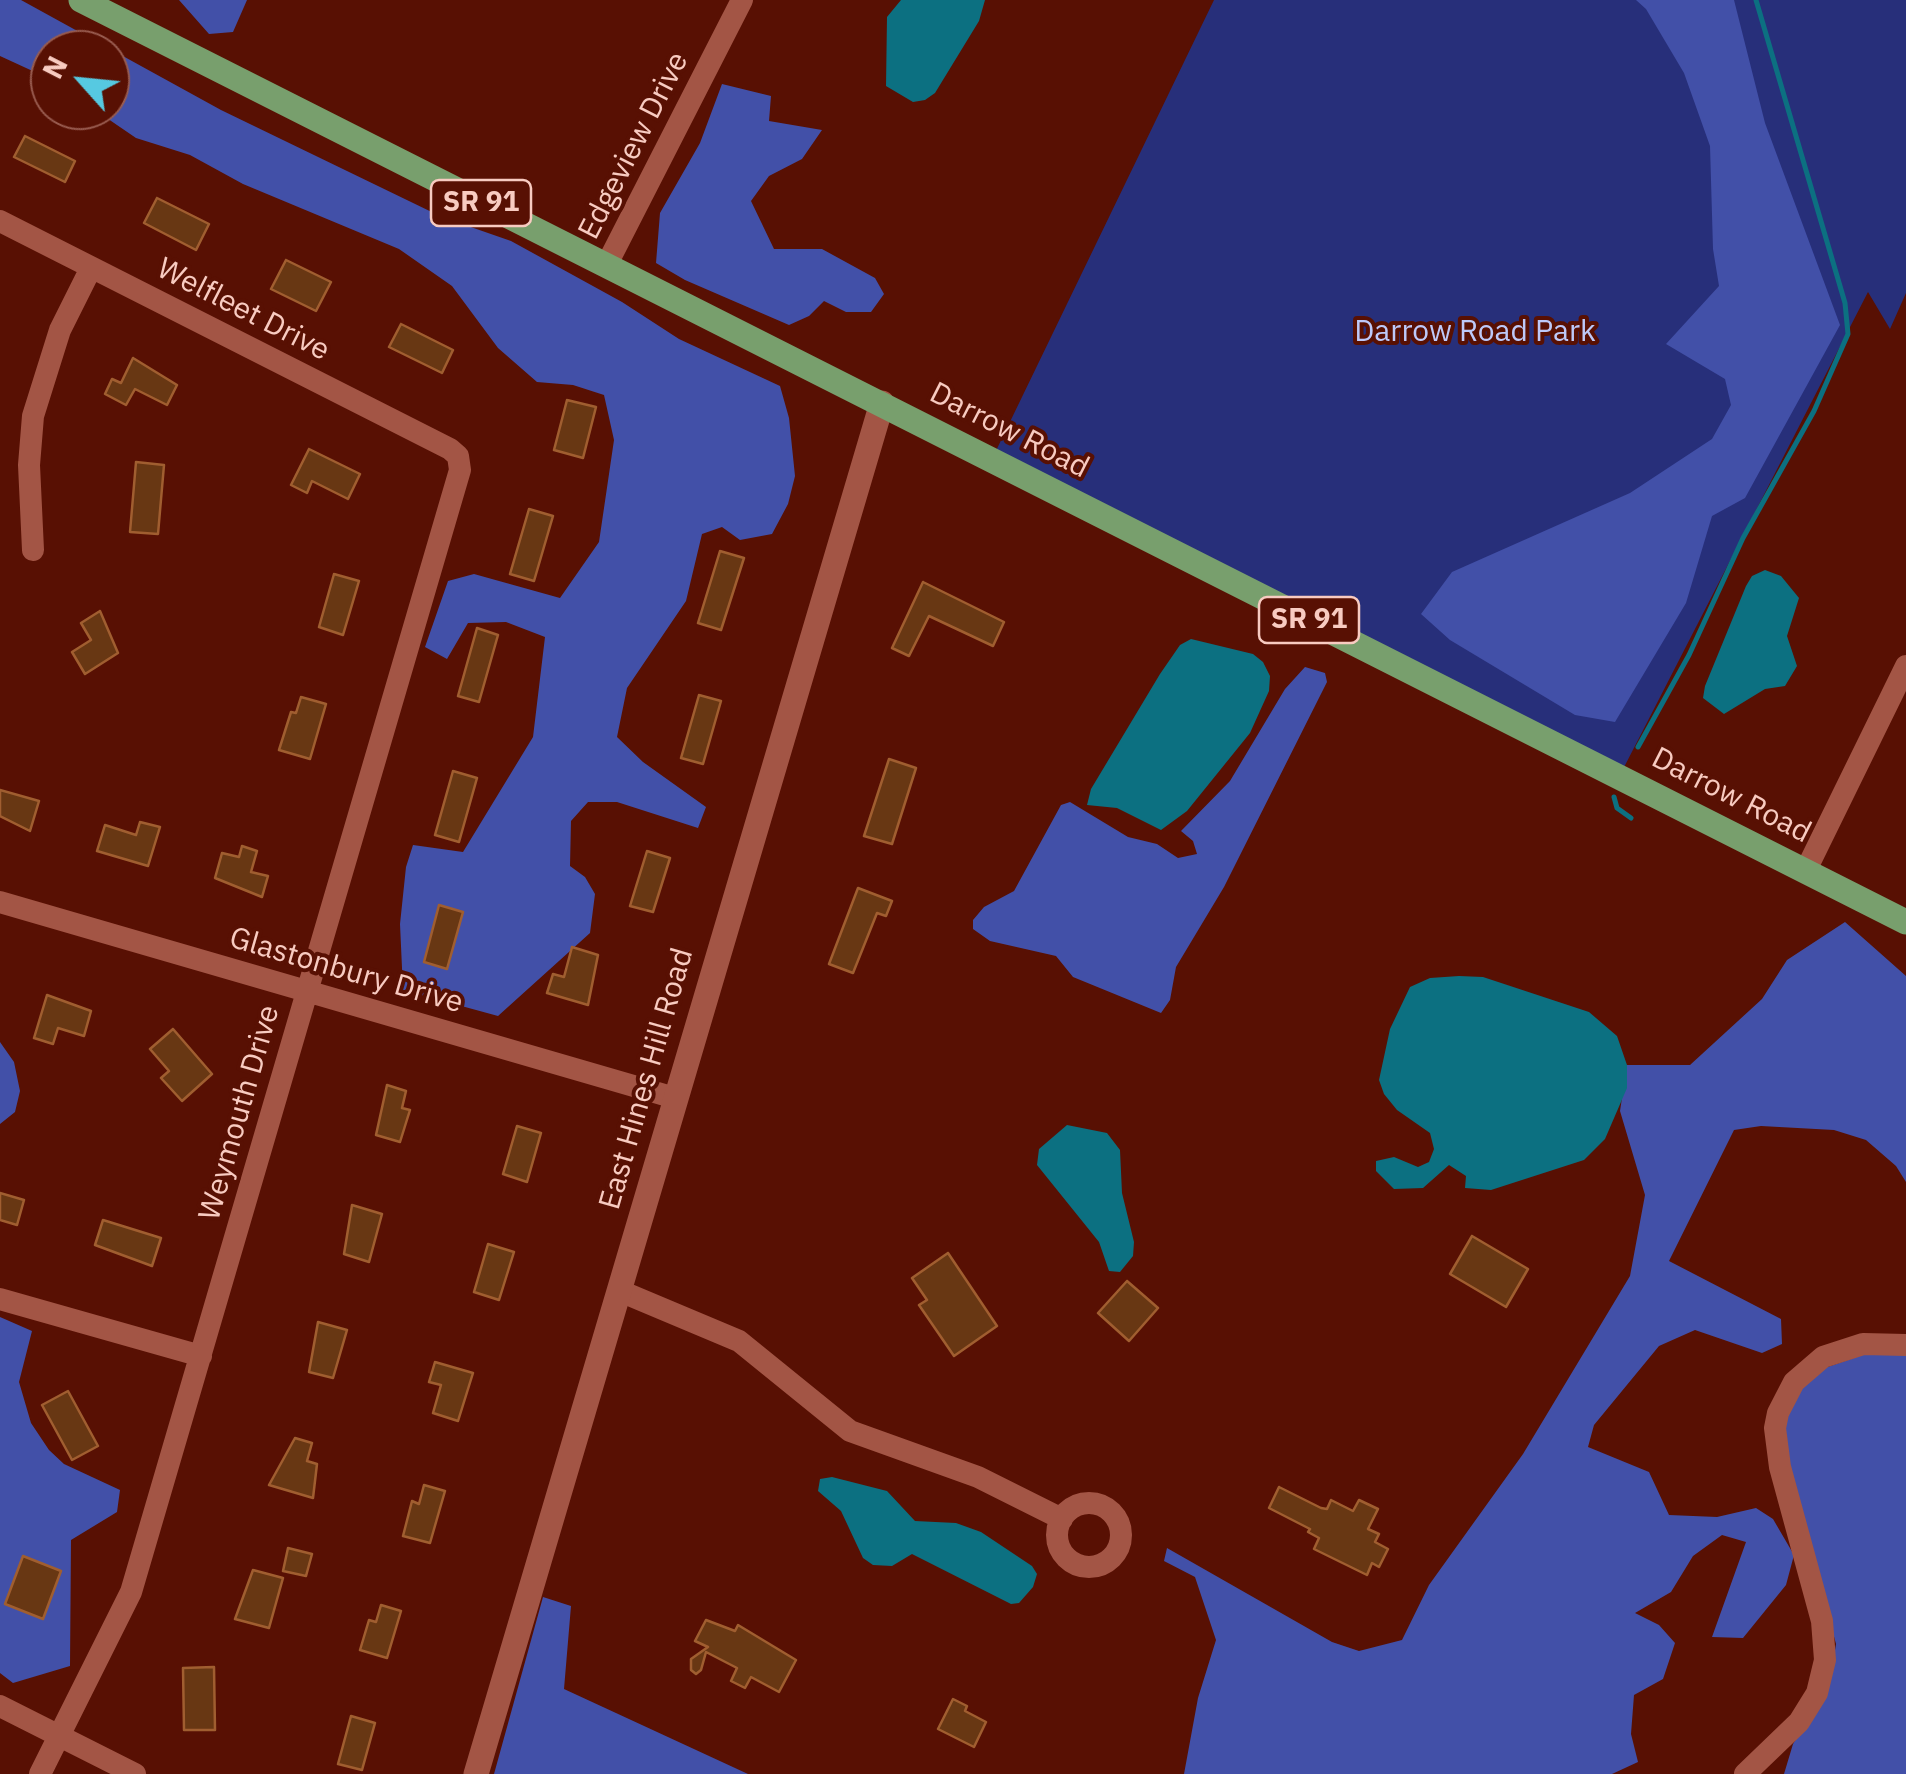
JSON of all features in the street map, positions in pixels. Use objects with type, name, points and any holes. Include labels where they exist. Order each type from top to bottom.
[{"type":"main road","name":"Darrow Road","points":[[81,0],[1906,922]]},
{"type":"street","name":"Edgeview Drive","points":[[606,266],[742,0]]},
{"type":"street","name":"Welfleet Drive","points":[[0,221],[458,456]]},
{"type":"street","points":[[32,550],[28,465],[32,416],[60,330],[91,268]]},
{"type":"street","name":"East Hines Hill Road","points":[[476,1774],[882,403]]},
{"type":"street","name":"Weymouth Drive","points":[[40,1774],[131,1592],[460,470],[458,456]]},
{"type":"street","points":[[1806,870],[1906,666]]},
{"type":"street","name":"Glastonbury Drive","points":[[0,902],[675,1098]]},
{"type":"street","points":[[620,1291],[739,1341],[850,1430],[978,1477],[1062,1519]]},
{"type":"street","points":[[0,1299],[201,1356]]},
{"type":"street","points":[[1746,1774],[1799,1722],[1817,1693],[1826,1660],[1822,1620],[1780,1467],[1778,1413],[1794,1382],[1823,1357],[1863,1344],[1906,1345]]},
{"type":"street","points":[[0,1706],[135,1774]]},
{"type":"green space","name":"Darrow Road Park","points":[[1214,0],[1906,0],[1906,293],[1890,329],[1868,292],[1619,777],[992,459]]},
{"type":"shaded area","points":[[0,0],[21,0],[76,30],[30,30],[30,70],[0,56]]},
{"type":"shaded area","points":[[179,0],[247,0],[233,32],[209,34]]},
{"type":"shaded area","points":[[901,0],[985,0],[979,21],[935,93],[925,100],[913,102],[886,86],[887,17]]},
{"type":"shaded area","points":[[1636,0],[1734,0],[1765,123],[1840,325],[1745,498],[1712,516],[1686,603],[1615,722],[1575,715],[1450,640],[1421,614],[1452,572],[1630,493],[1712,439],[1731,405],[1725,379],[1666,344],[1719,286],[1713,249],[1710,146],[1684,73],[1646,9]]},
{"type":"shaded area","points":[[130,60],[221,110],[442,217],[511,241],[622,302],[679,339],[780,386],[789,418],[795,476],[788,504],[772,534],[740,540],[722,527],[702,534],[686,601],[627,688],[617,737],[643,762],[706,807],[698,828],[617,802],[588,802],[571,821],[570,866],[585,877],[595,894],[590,933],[498,1016],[403,990],[400,924],[406,867],[413,845],[463,852],[533,737],[545,637],[506,622],[468,623],[447,659],[425,647],[448,581],[474,574],[560,598],[599,542],[614,440],[604,395],[573,385],[537,382],[498,348],[452,286],[399,249],[243,184],[190,155],[136,138],[124,130],[130,130]]},
{"type":"shaded area","points":[[722,84],[771,96],[769,121],[822,130],[802,159],[769,176],[751,201],[774,249],[822,249],[875,278],[884,294],[871,312],[846,312],[824,301],[809,316],[789,325],[685,280],[656,263],[660,213],[700,143]]},
{"type":"shaded area","points":[[1765,570],[1781,576],[1799,598],[1787,636],[1797,666],[1785,686],[1765,689],[1724,714],[1703,698],[1705,686],[1746,586],[1752,576]]},
{"type":"shaded area","points":[[1191,639],[1253,654],[1263,662],[1270,676],[1269,691],[1250,733],[1187,811],[1161,830],[1117,808],[1087,805],[1091,789],[1160,674],[1180,645]]},
{"type":"shaded area","points":[[1305,667],[1325,673],[1327,682],[1224,887],[1176,967],[1170,1000],[1161,1013],[1073,977],[1056,956],[990,941],[973,929],[973,920],[984,907],[1014,891],[1061,805],[1070,802],[1128,837],[1157,844],[1178,858],[1197,854],[1193,841],[1181,831],[1230,781],[1285,689]]},
{"type":"shaded area","points":[[1845,922],[1906,976],[1906,1182],[1896,1166],[1866,1140],[1834,1130],[1761,1126],[1734,1130],[1669,1261],[1781,1319],[1782,1344],[1762,1353],[1695,1330],[1659,1346],[1594,1425],[1588,1447],[1649,1472],[1669,1515],[1717,1517],[1756,1508],[1773,1519],[1794,1555],[1786,1585],[1743,1638],[1712,1637],[1746,1542],[1722,1535],[1693,1556],[1671,1592],[1635,1613],[1659,1625],[1675,1643],[1663,1679],[1634,1695],[1631,1734],[1638,1762],[1612,1774],[1184,1774],[1198,1698],[1216,1640],[1195,1577],[1164,1561],[1167,1548],[1332,1642],[1359,1651],[1402,1640],[1429,1585],[1523,1454],[1630,1276],[1645,1195],[1620,1111],[1627,1065],[1690,1065],[1762,999],[1787,960]]},
{"type":"shaded area","points":[[1483,977],[1589,1012],[1617,1036],[1627,1065],[1627,1088],[1605,1139],[1584,1160],[1491,1190],[1465,1188],[1466,1176],[1449,1165],[1423,1188],[1394,1189],[1376,1171],[1376,1161],[1394,1157],[1418,1167],[1429,1162],[1434,1149],[1430,1133],[1397,1110],[1384,1094],[1379,1080],[1390,1029],[1410,987],[1430,978]]},
{"type":"shaded area","points":[[0,1042],[14,1062],[20,1091],[15,1112],[0,1124]]},
{"type":"shaded area","points":[[1067,1125],[1107,1133],[1120,1150],[1122,1193],[1134,1242],[1133,1256],[1120,1272],[1109,1271],[1099,1242],[1037,1165],[1039,1149]]},
{"type":"shaded area","points":[[0,1317],[32,1331],[19,1382],[31,1423],[49,1450],[64,1464],[120,1490],[117,1512],[71,1540],[70,1666],[13,1683],[0,1673]]},
{"type":"shaded area","points":[[1868,1353],[1906,1355],[1906,1774],[1784,1774],[1793,1744],[1830,1682],[1836,1644],[1781,1436],[1794,1398],[1813,1372]]},
{"type":"shaded area","points":[[832,1477],[887,1491],[915,1521],[956,1523],[981,1532],[1032,1566],[1037,1574],[1033,1587],[1019,1603],[1011,1604],[912,1554],[892,1566],[873,1565],[863,1558],[841,1511],[818,1491],[820,1479]]},
{"type":"shaded area","points":[[543,1597],[571,1606],[564,1689],[748,1774],[494,1774]]},
{"type":"building","points":[[25,136],[75,161],[65,182],[14,157]]},
{"type":"building","points":[[157,198],[209,224],[196,250],[144,223]]},
{"type":"building","points":[[286,260],[331,282],[316,311],[271,289]]},
{"type":"building","points":[[401,324],[453,350],[442,373],[389,347]]},
{"type":"building","points":[[133,358],[177,385],[167,405],[135,389],[126,405],[105,394],[112,379],[121,383]]},
{"type":"building","points":[[567,400],[596,407],[583,458],[554,450]]},
{"type":"building","points":[[309,449],[360,474],[348,499],[312,481],[307,493],[291,485]]},
{"type":"building","points":[[136,462],[164,465],[158,534],[130,532]]},
{"type":"building","points":[[529,509],[553,516],[534,581],[510,574]]},
{"type":"building","points":[[720,551],[744,558],[721,630],[698,623]]},
{"type":"building","points":[[334,574],[359,581],[343,635],[319,627]]},
{"type":"building","points":[[923,582],[1004,622],[993,646],[929,616],[909,656],[892,648]]},
{"type":"building","points":[[100,611],[118,653],[85,674],[72,652],[91,640],[81,623]]},
{"type":"building","points":[[477,628],[498,635],[479,702],[458,696]]},
{"type":"building","points":[[699,695],[721,701],[703,764],[681,758]]},
{"type":"building","points":[[301,697],[326,704],[310,759],[279,750],[291,712],[296,713]]},
{"type":"building","points":[[889,759],[916,768],[892,844],[864,836]]},
{"type":"building","points":[[453,771],[477,778],[459,842],[435,835]]},
{"type":"building","points":[[0,790],[39,801],[30,831],[0,816]]},
{"type":"building","points":[[140,822],[160,827],[148,866],[97,851],[105,825],[136,835]]},
{"type":"building","points":[[242,846],[257,851],[251,872],[268,876],[262,897],[215,878],[222,853],[239,857]]},
{"type":"building","points":[[647,851],[670,858],[653,912],[630,906]]},
{"type":"building","points":[[858,888],[892,901],[886,916],[877,913],[853,973],[829,964]]},
{"type":"building","points":[[439,905],[463,912],[447,969],[424,962]]},
{"type":"building","points":[[572,947],[598,955],[588,1005],[547,993],[553,974],[564,977]]},
{"type":"building","points":[[47,995],[91,1011],[84,1036],[58,1028],[53,1044],[34,1038]]},
{"type":"building","points":[[173,1029],[212,1074],[182,1101],[161,1078],[169,1071],[150,1049]]},
{"type":"building","points":[[387,1085],[406,1091],[402,1108],[410,1110],[400,1142],[376,1135]]},
{"type":"building","points":[[517,1126],[541,1133],[527,1182],[503,1174]]},
{"type":"building","points":[[0,1193],[24,1200],[17,1225],[0,1220]]},
{"type":"building","points":[[352,1205],[382,1214],[369,1262],[344,1254]]},
{"type":"building","points":[[103,1220],[161,1238],[152,1266],[95,1245]]},
{"type":"building","points":[[1472,1236],[1528,1269],[1506,1307],[1450,1274]]},
{"type":"building","points":[[488,1244],[514,1252],[499,1300],[474,1292]]},
{"type":"building","points":[[948,1253],[997,1326],[954,1356],[919,1305],[927,1300],[912,1278]]},
{"type":"building","points":[[1127,1281],[1158,1308],[1129,1341],[1098,1313]]},
{"type":"building","points":[[318,1322],[347,1330],[333,1378],[309,1372]]},
{"type":"building","points":[[435,1362],[473,1373],[458,1421],[433,1413],[441,1385],[429,1382]]},
{"type":"building","points":[[68,1391],[98,1446],[72,1460],[42,1405]]},
{"type":"building","points":[[295,1438],[312,1443],[307,1461],[317,1464],[313,1498],[269,1485]]},
{"type":"building","points":[[424,1485],[445,1491],[430,1543],[403,1536],[412,1501],[419,1504]]},
{"type":"building","points":[[1279,1487],[1321,1508],[1327,1509],[1331,1500],[1353,1511],[1359,1500],[1378,1509],[1368,1529],[1379,1534],[1375,1542],[1388,1549],[1379,1567],[1372,1563],[1367,1575],[1314,1549],[1319,1538],[1308,1532],[1310,1529],[1269,1508]]},
{"type":"building","points":[[288,1548],[312,1554],[306,1576],[283,1571]]},
{"type":"building","points":[[23,1556],[61,1571],[43,1619],[5,1604]]},
{"type":"building","points":[[253,1570],[283,1578],[269,1628],[235,1619]]},
{"type":"building","points":[[381,1605],[401,1611],[387,1658],[360,1650],[369,1620],[376,1622]]},
{"type":"building","points":[[706,1620],[735,1631],[738,1625],[796,1660],[779,1692],[751,1677],[745,1688],[731,1681],[737,1668],[706,1652],[701,1670],[696,1674],[691,1670],[691,1659],[708,1647],[695,1641]]},
{"type":"building","points":[[214,1667],[215,1730],[184,1730],[183,1668]]},
{"type":"building","points":[[953,1699],[986,1722],[974,1747],[938,1729]]},
{"type":"building","points":[[351,1716],[375,1723],[362,1770],[338,1764]]},
{"type":"waterway","points":[[1638,747],[1689,655],[1743,538],[1814,411],[1848,334],[1845,303],[1756,0]]},
{"type":"waterway","points":[[1614,797],[1617,808],[1631,818]]}]
